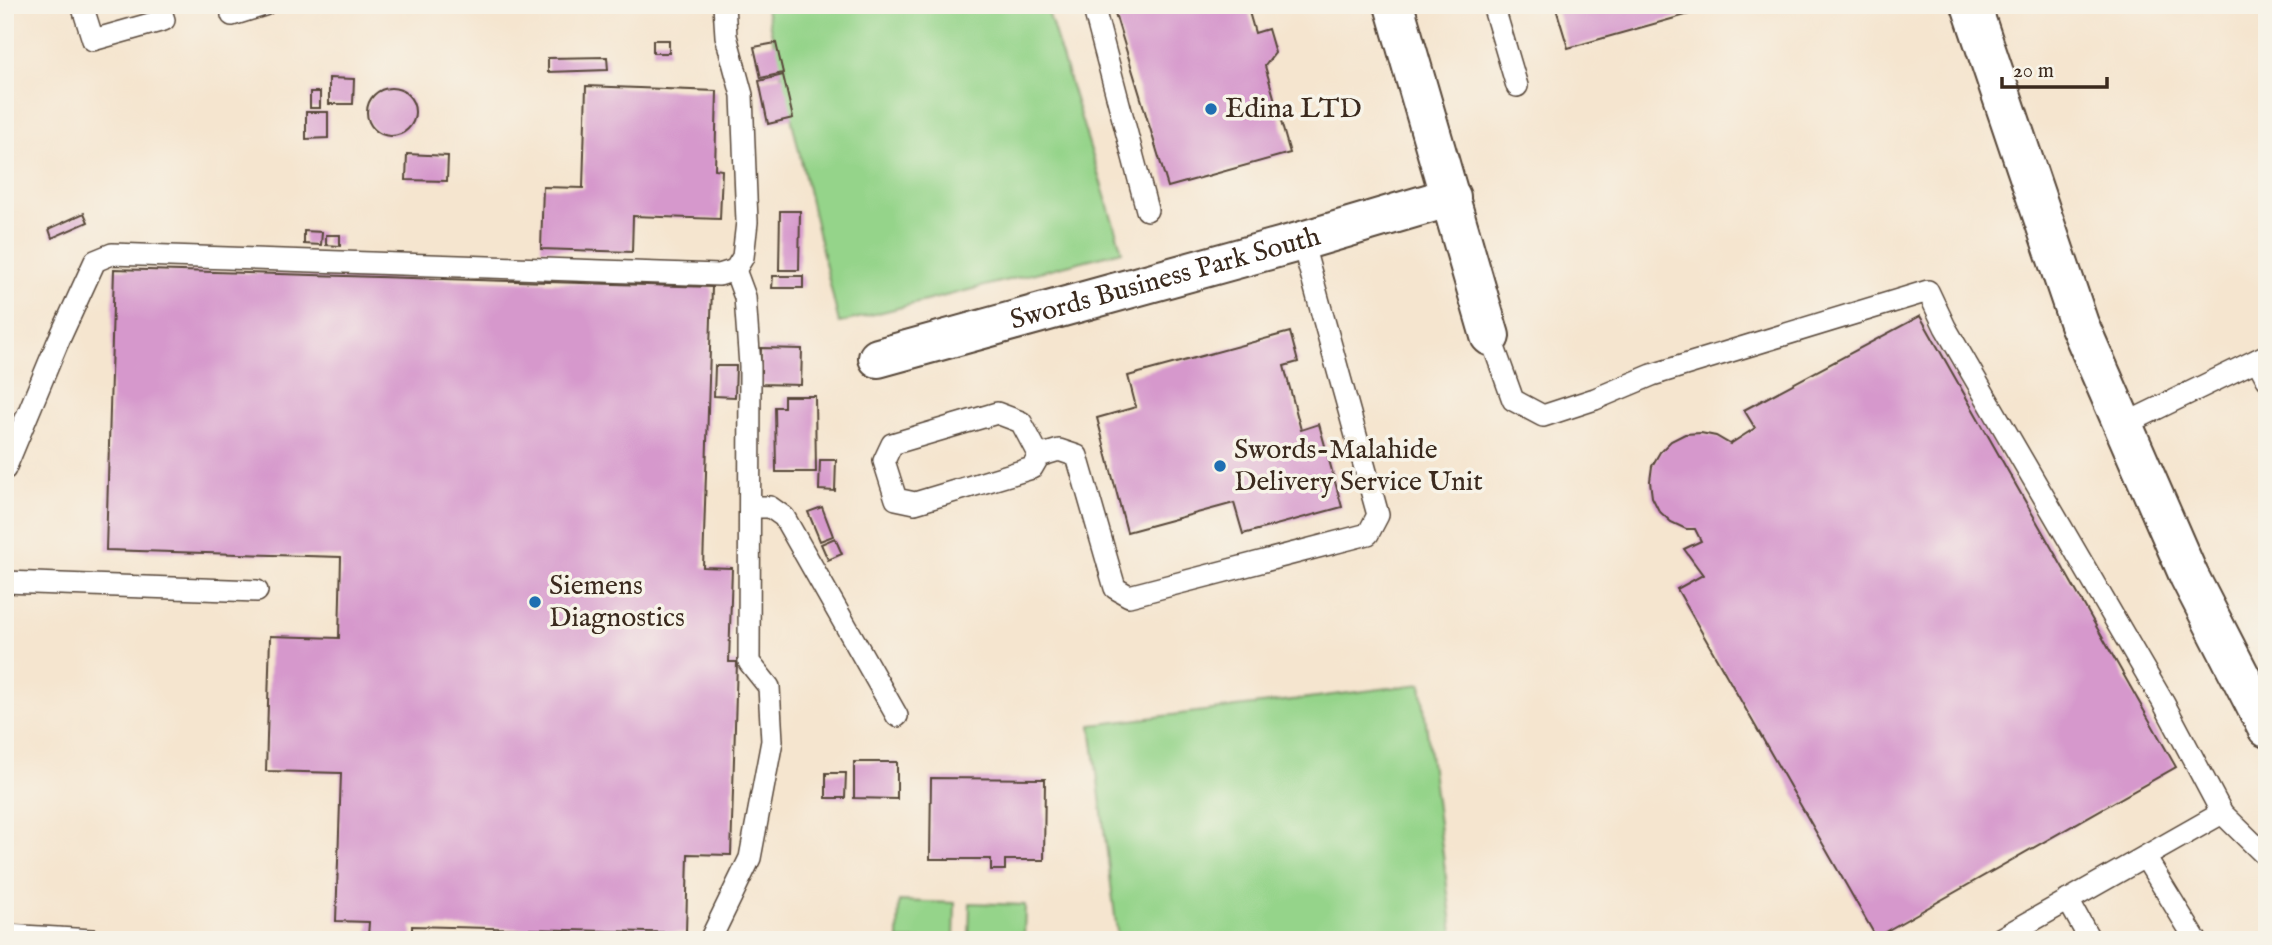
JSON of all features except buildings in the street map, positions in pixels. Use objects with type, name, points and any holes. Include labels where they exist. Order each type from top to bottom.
[{"type":"street","points":[[1394,5],[1490,336]]},
{"type":"street","points":[[1970,5],[2079,324],[2189,576],[2267,728]]},
{"type":"street","name":"Swords Business Park South","points":[[878,358],[1451,197]]},
{"type":"lane","points":[[82,5],[93,40],[164,20],[159,5]]},
{"type":"lane","points":[[232,15],[264,5]]},
{"type":"lane","points":[[5,469],[94,261],[112,254],[719,275],[735,270],[743,257],[747,222],[745,158],[742,95],[726,36],[724,5]]},
{"type":"lane","points":[[1093,5],[1147,210]]},
{"type":"lane","points":[[1493,5],[1517,86]]},
{"type":"lane","points":[[1040,456],[1021,422],[997,413],[892,444],[884,461],[896,499],[915,503],[1032,468],[1040,456],[1059,450],[1077,456],[1115,588],[1129,596],[1368,534],[1378,514],[1302,241]]},
{"type":"lane","points":[[710,940],[750,859],[772,741],[769,687],[749,662],[750,366],[745,297],[735,270]]},
{"type":"lane","points":[[1490,336],[1513,400],[1544,416],[1595,399],[1652,375],[1928,291],[1945,327],[2163,702],[2222,813],[2267,857]]},
{"type":"lane","points":[[2123,425],[2262,357],[2267,379]]},
{"type":"lane","points":[[750,507],[770,507],[784,517],[897,716]]},
{"type":"lane","points":[[5,582],[257,591]]},
{"type":"lane","points":[[1998,940],[2222,813]]},
{"type":"lane","points":[[2145,857],[2196,940]]},
{"type":"lane","points":[[2068,900],[2090,940]]},
{"type":"lane","points":[[5,935],[92,940]]},
{"type":"green space","points":[[765,5],[1046,5],[1122,251],[839,323]]},
{"type":"green space","points":[[1421,684],[1454,940],[1118,940],[1091,725]]},
{"type":"green space","points":[[899,901],[955,903],[954,940],[898,940]]},
{"type":"green space","points":[[970,903],[1025,905],[1024,940],[969,940]]},
{"type":"place","name":"Edina LTD","points":[[1211,109]]},
{"type":"place","name":"Swords-Malahide Delivery Service Unit","points":[[1220,466]]},
{"type":"place","name":"Siemens Diagnostics","points":[[535,602]]}]
